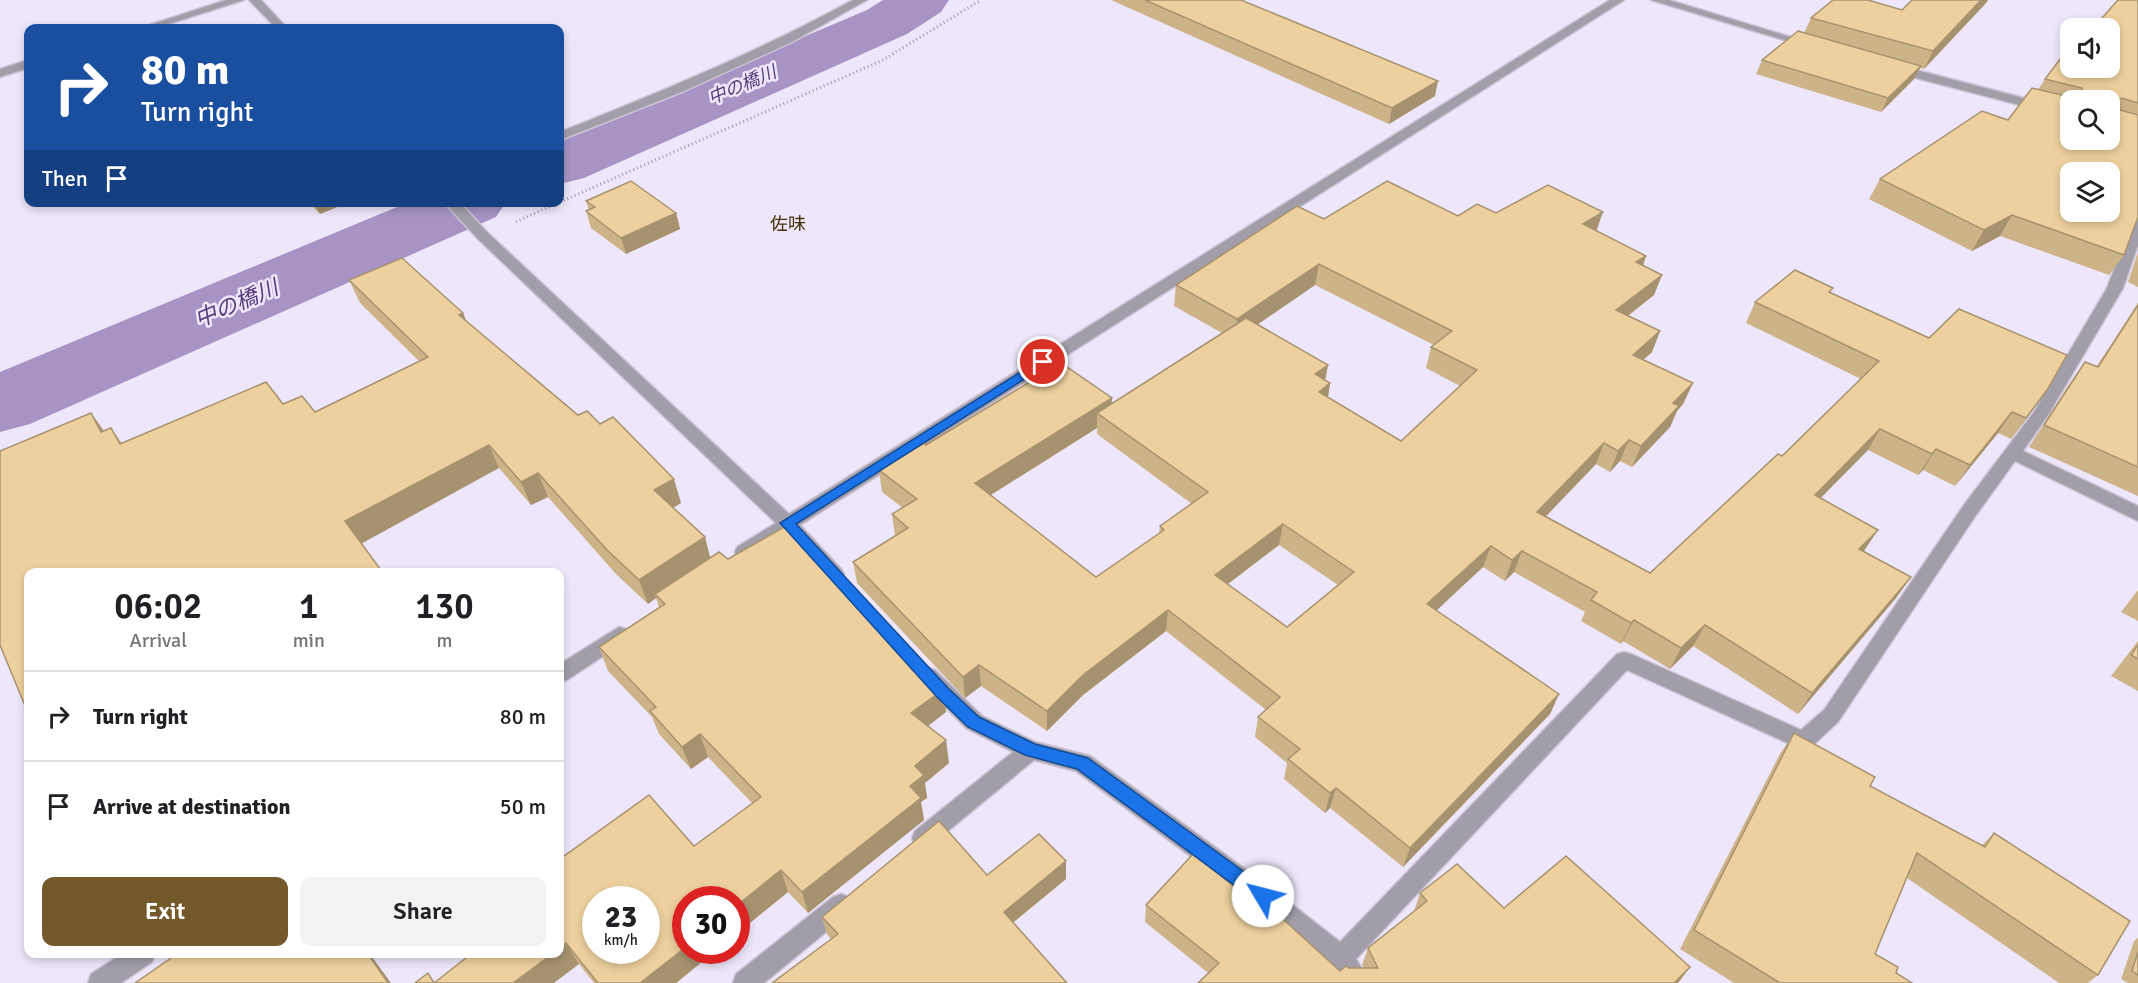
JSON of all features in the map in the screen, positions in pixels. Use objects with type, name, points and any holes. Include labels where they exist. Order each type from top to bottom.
[{"type":"street","points":[[159,24],[238,0]]},
{"type":"street","points":[[255,0],[278,24]]},
{"type":"street","points":[[564,134],[678,89],[788,40],[861,0]]},
{"type":"street","points":[[728,562],[1618,0]]},
{"type":"street","points":[[1657,0],[1828,50]]},
{"type":"street","points":[[0,73],[24,65]]},
{"type":"street","points":[[1882,65],[2060,111]]},
{"type":"street","points":[[456,207],[483,236],[787,523],[850,591]]},
{"type":"street","points":[[1341,958],[1624,660],[1803,741],[1831,716],[1970,510],[2040,415],[2115,288],[2138,225]]},
{"type":"street","points":[[2013,453],[2138,514]]},
{"type":"street","points":[[564,671],[639,622]]},
{"type":"street","points":[[912,659],[974,722],[1031,750],[1082,763],[1263,896],[1341,958],[1358,983]]},
{"type":"street","points":[[902,855],[1031,750]]},
{"type":"street","points":[[745,983],[856,893]]},
{"type":"street","points":[[100,983],[137,958]]},
{"type":"path","points":[[564,200],[883,60],[981,0]]},
{"type":"path","points":[[483,236],[548,207]]},
{"type":"building","points":[[1145,0],[1241,0],[1438,81],[1392,108]]},
{"type":"building","points":[[1833,0],[1868,0],[1902,10],[1912,0],[1981,0],[1933,51],[1811,18]]},
{"type":"building","points":[[2118,0],[2138,0],[2138,103],[2120,99],[2120,90],[2082,90],[2082,88],[2045,79],[2060,59],[2060,78],[2120,78],[2120,18],[2102,18]]},
{"type":"building","points":[[1798,31],[1921,66],[1888,98],[1762,60]]},
{"type":"building","points":[[2032,88],[2060,95],[2060,150],[2120,150],[2120,110],[2138,115],[2138,217],[2124,255],[2012,215],[1984,230],[1880,179],[1982,111],[2008,120]]},
{"type":"building","points":[[631,181],[676,213],[621,238],[586,211],[595,207],[586,201]]},
{"type":"building","points":[[1387,181],[1458,216],[1477,204],[1496,213],[1548,185],[1603,212],[1583,224],[1646,256],[1636,262],[1662,275],[1616,310],[1660,331],[1633,355],[1693,383],[1673,403],[1679,406],[1641,446],[1629,440],[1618,451],[1604,443],[1537,512],[1650,573],[1778,454],[1782,456],[1879,361],[1755,302],[1795,270],[1833,288],[1829,292],[1929,338],[1959,309],[2067,355],[2047,390],[2026,418],[2012,412],[1970,465],[1936,449],[1932,454],[1880,429],[1815,495],[1878,530],[1859,549],[1911,577],[1812,693],[1705,625],[1681,648],[1634,620],[1631,623],[1591,600],[1597,592],[1522,551],[1512,560],[1491,546],[1427,604],[1559,694],[1410,848],[1336,788],[1330,793],[1288,759],[1300,749],[1258,717],[1280,697],[1168,610],[1083,675],[1047,711],[979,665],[963,677],[853,562],[908,528],[892,514],[917,499],[879,470],[924,443],[926,445],[1061,363],[1112,398],[975,483],[1096,577],[1164,530],[1160,526],[1208,492],[1097,413],[1246,318],[1328,365],[1315,374],[1330,383],[1319,392],[1401,441],[1477,370],[1431,347],[1452,331],[1319,264],[1237,319],[1176,285],[1297,206],[1324,219]],"holes":[[[1283,524],[1354,572],[1287,627],[1215,575]]]},
{"type":"building","points":[[402,258],[463,313],[459,315],[578,415],[587,411],[600,424],[613,417],[674,479],[654,490],[705,537],[639,580],[607,550],[538,473],[521,482],[489,445],[345,521],[379,568],[24,568],[24,703],[0,645],[0,451],[91,413],[101,432],[111,428],[120,444],[266,382],[283,404],[302,396],[315,412],[428,357],[349,280]]},
{"type":"building","points":[[2138,305],[2138,467],[2044,425],[2085,362],[2098,367]]},
{"type":"building","points":[[786,526],[834,571],[944,689],[911,713],[946,740],[915,766],[924,775],[910,786],[921,798],[802,892],[781,870],[750,895],[750,886],[672,886],[672,958],[640,983],[598,983],[583,964],[660,964],[660,886],[582,886],[582,963],[566,943],[564,945],[564,856],[649,795],[694,846],[761,797],[700,734],[682,747],[650,711],[656,707],[599,647],[665,604],[655,594],[719,552],[728,559]]},
{"type":"building","points":[[2138,645],[2138,659],[2131,655]]},
{"type":"building","points":[[1794,733],[1875,777],[1870,786],[1985,847],[1994,833],[2130,921],[2098,975],[1917,853],[1875,954],[1898,967],[1896,973],[1912,983],[1780,983],[1694,930]]},
{"type":"building","points":[[939,821],[987,875],[1039,834],[1066,861],[1004,912],[1067,983],[772,983],[838,934],[822,917]]},
{"type":"building","points":[[1193,854],[1270,915],[1274,911],[1340,971],[1346,966],[1349,968],[1378,968],[1368,948],[1427,901],[1420,893],[1457,864],[1504,908],[1566,856],[1690,967],[1674,983],[1198,983],[1219,963],[1146,905]]},
{"type":"building","points":[[2138,952],[2138,975],[2132,971]]},
{"type":"building","points":[[171,958],[371,958],[388,983],[135,983]]},
{"type":"building","points":[[466,958],[547,958],[513,983],[434,983]]},
{"type":"building","points":[[428,973],[434,983],[415,983]]},
{"type":"waterway","name":"中の橋川","points":[[564,162],[887,22],[921,0]]},
{"type":"waterway","name":"中の橋川","points":[[0,404],[459,207]]},
{"type":"district","name":"佐味","points":[[788,224]]},
{"type":"route","points":[[1043,362],[787,523],[943,693],[974,722],[1031,750],[1082,763],[1263,896]]}]
